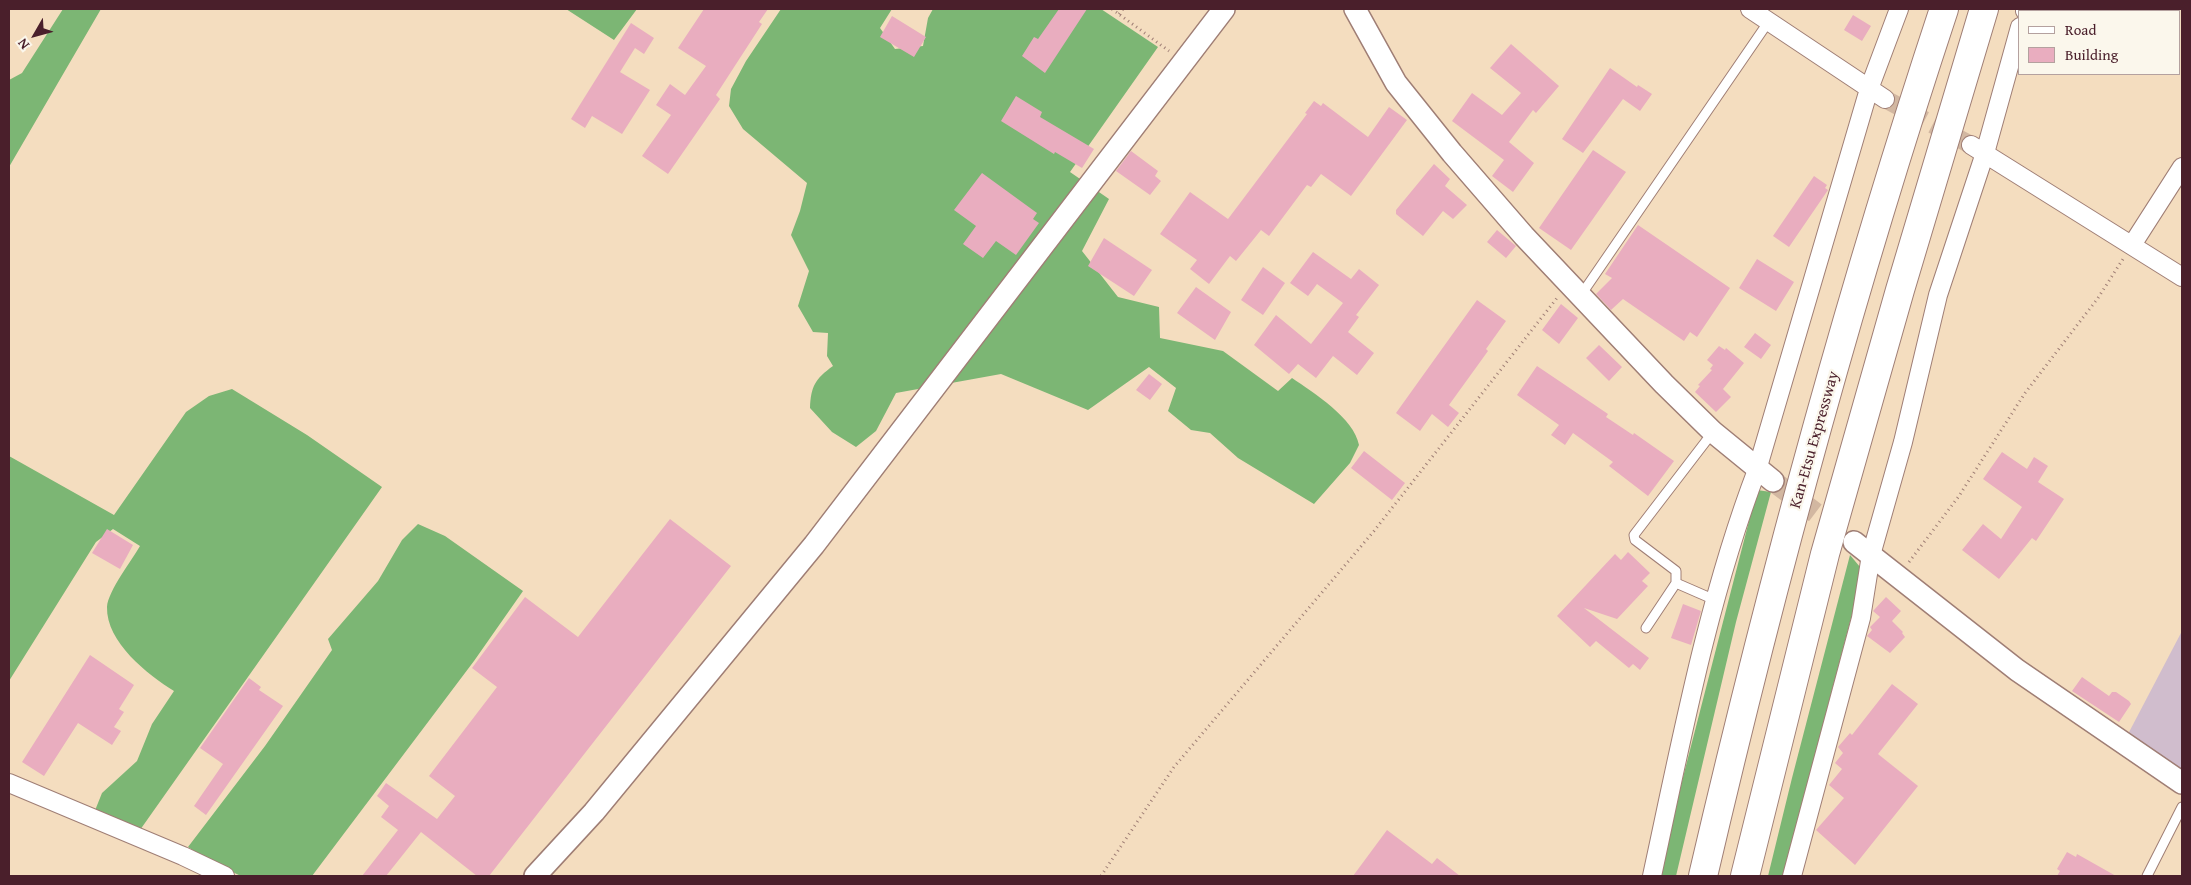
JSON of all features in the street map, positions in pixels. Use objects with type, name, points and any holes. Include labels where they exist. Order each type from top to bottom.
[{"type":"highway","name":"Kan-Etsu Expressway","points":[[1703,876],[1745,697],[1788,534],[1862,274],[1944,9]]},
{"type":"highway","points":[[1745,876],[1825,554],[1911,253],[1984,9]]},
{"type":"street","points":[[535,876],[594,812],[814,545],[1224,9]]},
{"type":"street","points":[[1355,9],[1396,83],[1452,153],[1574,290],[1713,432],[1765,476]]},
{"type":"street","points":[[1750,9],[1885,99]]},
{"type":"street","points":[[1652,876],[1674,771],[1715,600],[1743,506],[1765,476],[1869,89],[1899,9]]},
{"type":"street","points":[[1792,876],[1861,618],[1872,555],[1903,442],[1938,295],[1978,149],[2018,33]]},
{"type":"street","points":[[1978,149],[2182,277]]},
{"type":"street","points":[[2132,245],[2182,167]]},
{"type":"street","points":[[1854,542],[2017,670],[2182,783]]},
{"type":"street","points":[[9,783],[183,856],[225,876]]},
{"type":"lane","points":[[1574,290],[1769,21]]},
{"type":"lane","points":[[1646,628],[1676,583],[1676,571],[1635,540],[1634,535],[1713,432]]},
{"type":"lane","points":[[1676,583],[1715,600]]},
{"type":"lane","points":[[2146,876],[2182,808]]},
{"type":"path","points":[[1112,9],[1184,61]]},
{"type":"path","points":[[1119,14],[1123,9]]},
{"type":"path","points":[[1898,577],[1959,496],[2025,394],[2098,298],[2132,245]]},
{"type":"path","points":[[1101,876],[1174,767],[1574,290]]},
{"type":"shaded area","points":[[2182,631],[2182,771],[2127,736]]},
{"type":"green space","points":[[63,9],[101,9],[9,167],[9,80],[22,73]]},
{"type":"green space","points":[[566,9],[637,9],[614,40]]},
{"type":"green space","points":[[781,9],[892,9],[880,28],[895,49],[923,46],[928,18],[933,9],[1101,9],[1158,47],[1070,172],[1109,199],[1082,251],[1118,297],[1159,307],[1160,338],[1223,351],[1278,391],[1292,378],[1322,399],[1350,425],[1356,435],[1359,445],[1350,463],[1314,504],[1238,458],[1210,433],[1191,430],[1168,411],[1176,388],[1149,367],[1088,410],[1001,374],[896,393],[876,431],[856,447],[832,432],[810,408],[811,394],[815,384],[833,366],[827,356],[828,333],[813,332],[798,306],[809,271],[791,235],[800,211],[807,183],[743,129],[729,106],[731,89],[746,61]]},
{"type":"green space","points":[[232,389],[307,435],[382,487],[140,830],[94,813],[102,793],[137,761],[152,724],[174,691],[152,676],[130,656],[113,633],[109,620],[108,600],[140,546],[113,529],[96,542],[9,681],[9,456],[114,515],[186,412],[209,396]]},
{"type":"green space","points":[[1757,490],[1771,492],[1736,622],[1676,876],[1661,876],[1682,781]]},
{"type":"green space","points":[[418,524],[445,536],[523,591],[474,661],[312,876],[241,876],[211,862],[188,847],[265,746],[332,650],[328,639],[378,581],[402,540]]},
{"type":"green space","points":[[1850,555],[1860,567],[1860,584],[1783,876],[1768,876],[1792,778]]},
{"type":"building","points":[[704,9],[768,9],[759,22],[762,24],[716,95],[720,99],[668,174],[642,156],[671,115],[656,105],[670,84],[685,95],[706,66],[678,48]]},
{"type":"building","points":[[1059,9],[1087,9],[1045,73],[1022,56],[1034,37],[1038,39]]},
{"type":"building","points":[[1853,15],[1871,26],[1862,41],[1844,30]]},
{"type":"building","points":[[892,16],[926,37],[914,57],[880,37]]},
{"type":"building","points":[[631,23],[654,38],[644,54],[635,48],[620,72],[650,90],[622,134],[592,116],[585,128],[571,119]]},
{"type":"building","points":[[1511,44],[1559,86],[1536,113],[1533,110],[1509,142],[1534,163],[1513,192],[1492,176],[1504,160],[1452,121],[1472,93],[1502,115],[1521,93],[1490,68]]},
{"type":"building","points":[[1610,68],[1637,87],[1638,85],[1652,94],[1640,111],[1623,99],[1583,153],[1562,139]]},
{"type":"building","points":[[1016,96],[1042,112],[1040,117],[1094,149],[1082,168],[1055,152],[1054,154],[1001,121]]},
{"type":"building","points":[[1314,101],[1321,106],[1323,103],[1368,137],[1389,107],[1407,120],[1351,196],[1321,174],[1311,187],[1307,185],[1269,236],[1261,230],[1236,261],[1230,256],[1209,284],[1190,269],[1197,260],[1160,234],[1190,192],[1228,219],[1307,114],[1305,113]]},
{"type":"building","points":[[1593,150],[1626,172],[1571,250],[1539,228]]},
{"type":"building","points":[[1131,151],[1158,171],[1155,176],[1161,181],[1150,195],[1116,171]]},
{"type":"building","points":[[1434,164],[1450,179],[1445,186],[1467,205],[1453,219],[1443,211],[1423,236],[1396,214],[1396,210]]},
{"type":"building","points":[[982,173],[1037,213],[1033,219],[1039,223],[1016,255],[996,241],[983,258],[963,244],[976,226],[954,210]]},
{"type":"building","points":[[1814,176],[1827,185],[1825,188],[1828,190],[1789,247],[1773,236]]},
{"type":"building","points":[[1638,225],[1730,288],[1697,337],[1690,332],[1684,341],[1623,299],[1611,310],[1596,294],[1612,278],[1605,274]]},
{"type":"building","points":[[1497,230],[1516,246],[1506,258],[1487,242]]},
{"type":"building","points":[[1104,238],[1152,270],[1134,296],[1088,266]]},
{"type":"building","points":[[1313,252],[1351,279],[1359,269],[1379,285],[1356,315],[1359,317],[1348,332],[1374,353],[1357,375],[1333,356],[1316,378],[1298,364],[1289,374],[1254,345],[1276,315],[1311,344],[1343,303],[1317,284],[1308,296],[1290,283]]},
{"type":"building","points":[[1757,259],[1794,282],[1776,311],[1739,288]]},
{"type":"building","points":[[1263,267],[1285,283],[1263,315],[1241,300]]},
{"type":"building","points":[[1196,287],[1231,312],[1215,340],[1177,313]]},
{"type":"building","points":[[1477,300],[1506,321],[1486,349],[1488,351],[1449,405],[1459,413],[1448,427],[1432,414],[1420,431],[1396,413]]},
{"type":"building","points":[[1561,304],[1578,318],[1559,344],[1542,330]]},
{"type":"building","points":[[1755,333],[1771,345],[1761,359],[1744,347]]},
{"type":"building","points":[[1599,345],[1622,367],[1609,381],[1586,358]]},
{"type":"building","points":[[1719,346],[1725,350],[1726,348],[1744,363],[1723,389],[1731,397],[1716,412],[1695,392],[1700,386],[1698,385],[1712,370],[1710,369],[1713,365],[1707,360]]},
{"type":"building","points":[[1537,366],[1608,414],[1606,417],[1633,435],[1634,433],[1674,461],[1648,496],[1609,466],[1613,462],[1573,433],[1565,445],[1551,435],[1559,425],[1517,395]]},
{"type":"building","points":[[1149,374],[1162,384],[1150,400],[1136,390]]},
{"type":"building","points":[[1364,451],[1405,483],[1392,500],[1351,468]]},
{"type":"building","points":[[2002,452],[2027,469],[2034,457],[2048,466],[2038,482],[2064,499],[2036,541],[2032,538],[1999,579],[1962,550],[1983,524],[2001,539],[2022,507],[1983,479]]},
{"type":"building","points":[[670,519],[731,566],[489,876],[477,876],[421,832],[386,876],[362,876],[398,830],[381,817],[389,806],[377,796],[386,783],[437,819],[455,796],[429,776],[497,687],[472,668],[525,597],[578,637]]},
{"type":"building","points":[[107,529],[133,545],[120,569],[92,553]]},
{"type":"building","points":[[1628,552],[1650,573],[1642,581],[1648,586],[1617,619],[1584,608],[1649,658],[1640,670],[1633,664],[1629,668],[1596,641],[1590,647],[1557,616],[1615,554],[1621,560]]},
{"type":"building","points":[[1886,597],[1901,611],[1892,621],[1903,632],[1905,637],[1890,653],[1867,636],[1872,630],[1870,627],[1880,617],[1873,611]]},
{"type":"building","points":[[1683,604],[1701,611],[1691,645],[1671,638]]},
{"type":"building","points":[[90,655],[134,685],[119,709],[124,712],[114,727],[121,731],[112,745],[78,723],[44,776],[22,762]]},
{"type":"building","points":[[2082,677],[2109,696],[2112,692],[2116,692],[2129,701],[2131,704],[2119,722],[2072,691]]},
{"type":"building","points":[[249,678],[261,687],[259,690],[283,706],[206,815],[194,806],[223,764],[200,748]]},
{"type":"building","points":[[1892,684],[1918,704],[1878,754],[1918,786],[1855,865],[1816,830],[1844,798],[1829,785],[1842,769],[1835,763],[1843,753],[1838,747],[1850,733],[1852,735]]},
{"type":"building","points":[[1387,830],[1432,864],[1437,858],[1460,876],[1353,876]]},
{"type":"building","points":[[2067,852],[2076,857],[2077,854],[2116,876],[2057,876],[2060,871],[2057,869]]},
{"type":"tunnel","points":[[1885,99],[1971,145]]},
{"type":"tunnel","points":[[1773,481],[1854,542]]}]
